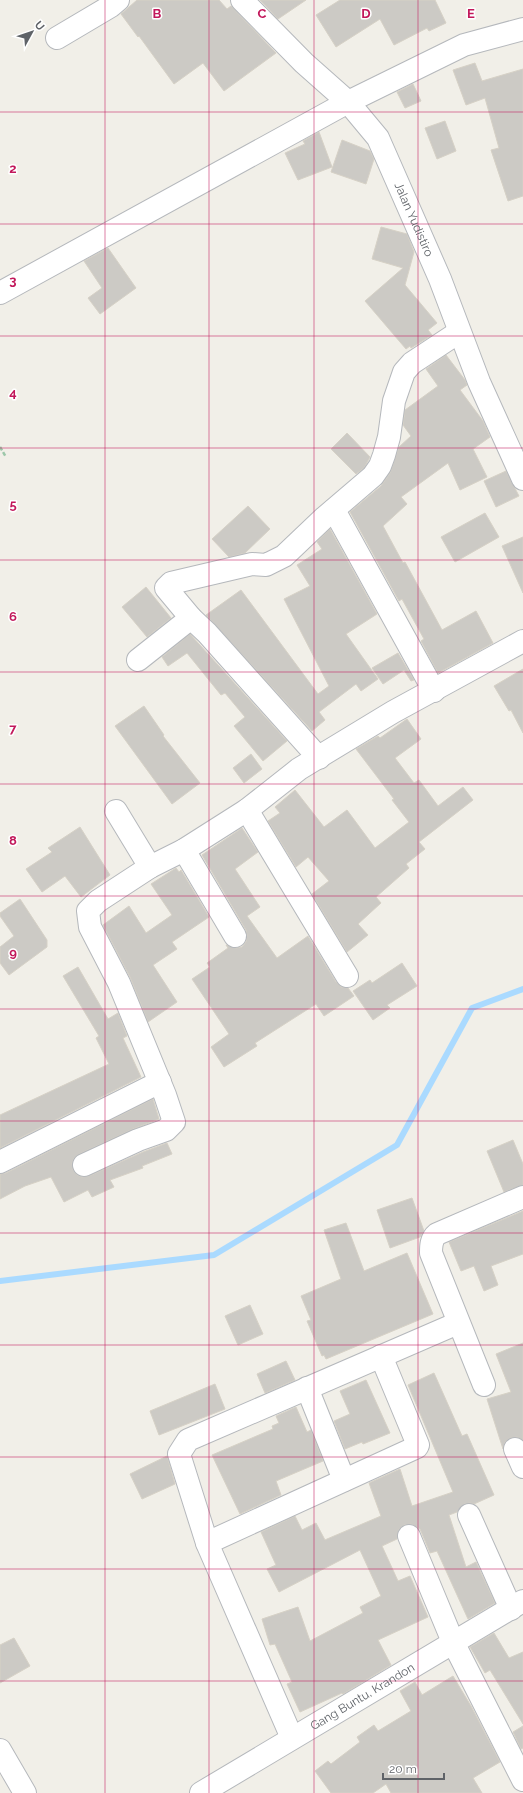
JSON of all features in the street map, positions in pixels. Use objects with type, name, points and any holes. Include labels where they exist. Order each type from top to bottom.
[{"type":"street","points":[[57,38],[111,6],[118,0]]},
{"type":"street","name":"Jalan Yudistiro","points":[[242,0],[304,63],[348,102],[378,138],[440,279],[479,382],[522,472]]},
{"type":"street","points":[[0,293],[348,102],[464,45],[523,29]]},
{"type":"street","points":[[319,758],[207,633],[191,618],[166,588],[171,583],[252,564],[266,565],[284,556],[325,517],[373,476],[380,466],[389,437],[394,401],[404,372],[412,362],[459,332]]},
{"type":"street","points":[[334,510],[434,691]]},
{"type":"street","points":[[138,660],[191,618]]},
{"type":"street","points":[[84,1165],[138,1140],[166,1130],[172,1126],[174,1122],[160,1082],[119,983],[90,927],[88,911],[98,901],[150,867],[184,850],[247,810],[299,769],[393,712],[434,691],[523,641]]},
{"type":"street","points":[[247,810],[347,976]]},
{"type":"street","points":[[116,811],[150,867]]},
{"type":"street","points":[[184,850],[235,936]]},
{"type":"street","points":[[0,1162],[160,1082]]},
{"type":"street","points":[[484,1385],[431,1254],[432,1239],[437,1234],[523,1197]]},
{"type":"street","points":[[292,1738],[207,1543],[179,1454],[184,1444],[188,1440],[458,1322]]},
{"type":"street","points":[[207,1543],[416,1448],[418,1445],[382,1356]]},
{"type":"street","points":[[307,1388],[344,1480]]},
{"type":"street","points":[[469,1515],[517,1605]]},
{"type":"street","points":[[410,1536],[453,1642],[523,1780]]},
{"type":"street","name":"Gang Buntu, Krandon","points":[[202,1793],[517,1605]]},
{"type":"street","points":[[0,1750],[25,1793]]},
{"type":"path","points":[[0,447],[6,457]]},
{"type":"building","points":[[137,0],[219,0],[227,9],[231,6],[276,53],[224,91],[203,63],[174,84],[121,14]]},
{"type":"building","points":[[260,0],[306,0],[278,19]]},
{"type":"building","points":[[340,0],[435,0],[446,23],[429,31],[427,28],[394,45],[380,19],[336,47],[316,15]]},
{"type":"building","points":[[475,63],[482,81],[523,69],[523,196],[508,201],[491,150],[499,148],[485,98],[466,105],[453,70]]},
{"type":"building","points":[[413,84],[421,101],[405,108],[397,92]]},
{"type":"building","points":[[445,121],[456,151],[437,159],[425,128]]},
{"type":"building","points":[[319,132],[332,167],[298,180],[285,153],[305,144],[303,141]]},
{"type":"building","points":[[342,140],[370,151],[374,159],[366,184],[331,172]]},
{"type":"building","points":[[381,227],[407,234],[414,252],[405,285],[437,323],[428,330],[432,335],[411,348],[410,346],[406,349],[365,301],[403,268],[372,259]]},
{"type":"building","points":[[108,248],[136,288],[100,314],[88,298],[102,288],[84,261]]},
{"type":"building","points":[[446,355],[465,380],[467,385],[460,390],[483,421],[490,437],[473,449],[487,477],[460,490],[448,463],[401,497],[407,504],[383,526],[403,563],[405,562],[442,630],[476,611],[493,643],[438,673],[421,641],[424,639],[402,599],[399,601],[350,512],[381,486],[390,473],[399,447],[411,436],[403,425],[405,410],[438,386],[426,369]]},
{"type":"building","points":[[347,433],[370,457],[364,468],[356,474],[331,449]]},
{"type":"building","points":[[506,471],[519,496],[496,507],[484,481]]},
{"type":"building","points":[[248,506],[270,529],[245,553],[229,557],[212,539]]},
{"type":"building","points":[[485,513],[499,537],[455,562],[441,537]]},
{"type":"building","points":[[330,529],[377,614],[346,634],[378,679],[361,691],[356,684],[319,712],[325,720],[312,731],[206,615],[241,590],[318,694],[329,686],[284,599],[310,586],[297,565],[322,549],[317,542]]},
{"type":"building","points":[[523,537],[523,593],[502,546]]},
{"type":"building","points":[[146,587],[171,618],[147,637],[122,607]]},
{"type":"building","points":[[190,634],[287,741],[263,761],[234,726],[245,717],[225,693],[221,695],[187,653],[168,666],[162,657]]},
{"type":"building","points":[[398,653],[414,680],[411,681],[404,670],[383,684],[372,668]]},
{"type":"building","points":[[523,669],[523,733],[511,710],[509,711],[494,686]]},
{"type":"building","points":[[144,706],[164,735],[163,736],[200,783],[172,804],[115,726]]},
{"type":"building","points":[[407,719],[421,739],[395,758],[414,783],[419,780],[438,806],[463,787],[473,800],[419,842],[425,849],[406,864],[409,868],[376,897],[381,903],[358,924],[368,935],[347,952],[312,894],[329,881],[308,857],[296,867],[268,821],[280,813],[275,807],[295,790],[324,827],[347,810],[375,848],[409,822],[392,800],[394,799],[356,749],[378,736],[380,738]]},
{"type":"building","points":[[251,754],[262,769],[244,783],[233,768]]},
{"type":"building","points":[[80,827],[110,875],[81,897],[65,876],[42,892],[26,869],[52,852],[48,848]]},
{"type":"building","points":[[242,828],[258,852],[235,869],[260,907],[247,916],[277,958],[308,936],[336,982],[341,987],[348,988],[354,996],[324,1016],[316,1004],[255,1043],[257,1046],[224,1067],[211,1047],[229,1034],[192,979],[210,967],[207,963],[228,948],[226,945],[236,948],[242,947],[246,942],[246,930],[202,855]]},
{"type":"building","points":[[176,868],[179,872],[181,870],[209,917],[172,942],[177,949],[153,965],[177,1002],[148,1022],[130,977],[103,925],[129,906],[146,933],[172,915],[151,884]]},
{"type":"building","points":[[20,899],[47,940],[47,947],[9,975],[0,963],[0,947],[14,936],[0,916],[0,913]]},
{"type":"building","points":[[402,963],[417,986],[387,1005],[390,1008],[373,1020],[353,991],[370,980],[372,983]]},
{"type":"building","points":[[78,967],[108,1019],[118,1013],[127,1036],[123,1038],[141,1077],[0,1148],[0,1115],[109,1064],[96,1038],[99,1036],[63,976]]},
{"type":"building","points":[[153,1099],[159,1119],[133,1129],[79,1154],[74,1158],[72,1163],[73,1170],[77,1175],[82,1177],[89,1176],[167,1143],[172,1154],[142,1166],[143,1168],[110,1180],[114,1187],[92,1197],[88,1190],[64,1202],[51,1177],[25,1186],[0,1199],[0,1174],[6,1173]]},
{"type":"building","points":[[513,1140],[523,1164],[523,1185],[504,1192],[487,1151]]},
{"type":"building","points":[[412,1198],[424,1231],[420,1237],[390,1248],[377,1210]]},
{"type":"building","points":[[523,1211],[523,1254],[491,1266],[498,1285],[484,1291],[474,1266],[461,1271],[449,1242]]},
{"type":"building","points":[[346,1223],[364,1271],[407,1253],[433,1314],[326,1359],[324,1355],[322,1356],[307,1321],[311,1320],[301,1296],[341,1279],[324,1230]]},
{"type":"building","points":[[250,1305],[263,1334],[238,1345],[225,1316]]},
{"type":"building","points":[[523,1343],[523,1440],[517,1437],[510,1438],[505,1442],[503,1449],[487,1399],[511,1392],[496,1354]]},
{"type":"building","points":[[286,1361],[295,1380],[265,1393],[257,1374]]},
{"type":"building","points":[[434,1373],[462,1436],[467,1434],[494,1495],[474,1504],[464,1504],[457,1512],[449,1515],[466,1567],[476,1562],[495,1603],[468,1619],[437,1551],[430,1553],[420,1529],[411,1524],[404,1525],[399,1529],[397,1539],[382,1546],[398,1581],[410,1576],[428,1617],[378,1640],[391,1665],[343,1694],[342,1693],[300,1712],[287,1684],[292,1682],[275,1644],[270,1645],[262,1619],[298,1607],[310,1641],[363,1613],[360,1607],[381,1596],[360,1550],[279,1592],[267,1569],[276,1565],[261,1532],[295,1516],[302,1530],[316,1523],[325,1540],[381,1516],[369,1483],[400,1469],[412,1506],[453,1492],[408,1385]]},
{"type":"building","points":[[366,1380],[390,1433],[363,1444],[362,1442],[345,1449],[334,1421],[350,1414],[340,1391]]},
{"type":"building","points":[[215,1384],[225,1409],[159,1435],[150,1411]]},
{"type":"building","points":[[296,1407],[307,1432],[311,1430],[323,1461],[276,1481],[281,1495],[240,1514],[212,1455],[273,1429],[272,1426],[279,1423],[276,1416]]},
{"type":"building","points":[[167,1456],[175,1484],[142,1499],[130,1474]]},
{"type":"building","points":[[494,1633],[509,1658],[523,1652],[523,1724],[490,1670],[485,1673],[470,1647]]},
{"type":"building","points":[[14,1638],[30,1666],[0,1683],[0,1645]]},
{"type":"building","points":[[453,1676],[471,1706],[500,1762],[473,1778],[482,1793],[391,1793],[386,1784],[373,1793],[331,1793],[315,1771],[328,1761],[331,1764],[360,1742],[357,1737],[374,1725],[378,1731],[411,1711],[400,1691],[415,1682],[422,1695]]},
{"type":"building","points":[[523,1726],[523,1748],[521,1749],[513,1732]]},
{"type":"waterway","points":[[0,1281],[214,1255],[397,1145],[472,1008],[523,989]]}]
